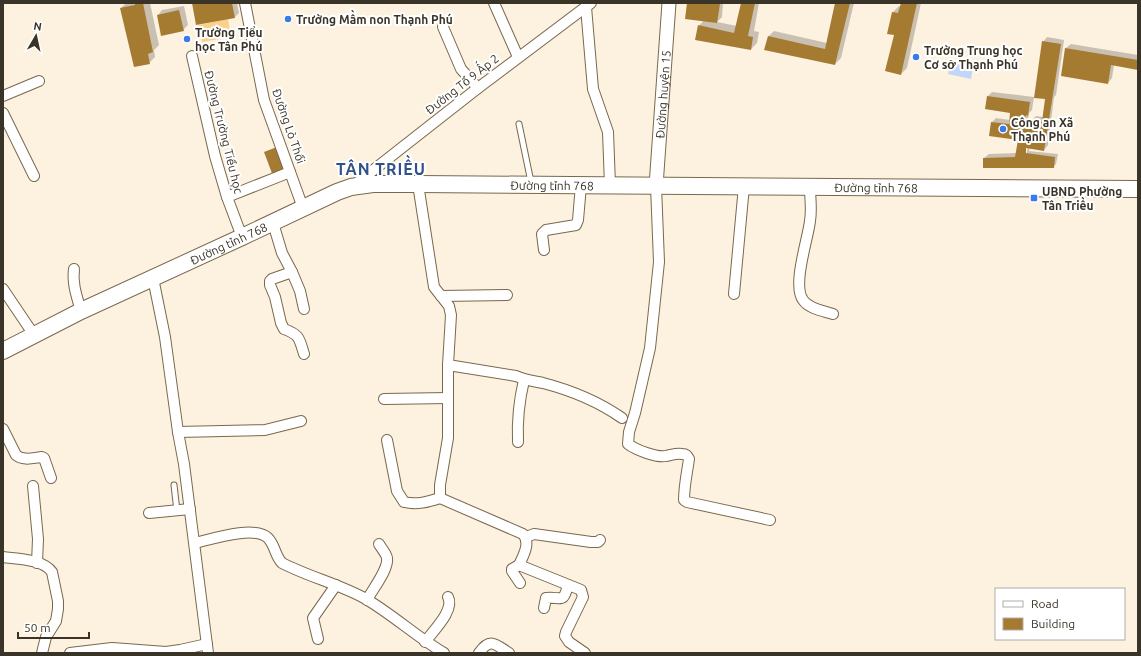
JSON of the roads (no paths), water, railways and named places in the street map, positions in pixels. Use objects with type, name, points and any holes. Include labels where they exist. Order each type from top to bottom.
[{"type":"main road","name":"Đường tỉnh 768","points":[[3,351],[81,311],[337,192],[351,187],[373,184],[418,184],[1138,189]]},
{"type":"street","name":"Đường Lò Thổi","points":[[245,3],[264,100],[303,208]]},
{"type":"street","points":[[494,3],[518,57]]},
{"type":"street","name":"Đường huyện 15","points":[[656,186],[669,3]]},
{"type":"street","points":[[588,5],[593,89],[608,132],[610,185]]},
{"type":"street","name":"Đường Tổ 9 Ấp 2","points":[[351,187],[518,57],[588,5]]},
{"type":"street","points":[[443,28],[461,69],[478,88]]},
{"type":"street","name":"Đường Trường Tiểu học","points":[[192,56],[215,156],[227,197],[242,237]]},
{"type":"street","points":[[3,96],[39,81]]},
{"type":"street","points":[[3,113],[34,176]]},
{"type":"street","points":[[227,197],[290,172]]},
{"type":"street","points":[[418,184],[434,287],[449,306],[451,315],[448,364],[448,438],[440,485],[440,498]]},
{"type":"street","points":[[544,250],[542,234],[546,230],[576,225],[579,214],[581,185]]},
{"type":"street","points":[[656,186],[659,262],[650,348],[628,437],[628,444],[631,447],[665,457],[676,454],[687,455],[689,459],[685,479],[684,495],[684,500],[687,502],[770,520]]},
{"type":"street","points":[[734,294],[744,186]]},
{"type":"street","points":[[810,187],[810,220],[802,258],[800,292],[803,300],[813,307],[834,314]]},
{"type":"street","points":[[273,223],[282,253],[300,291],[304,309]]},
{"type":"street","points":[[74,269],[73,277],[75,289],[81,311]]},
{"type":"street","points":[[292,272],[272,279],[270,281],[270,285],[281,323],[284,329],[294,332],[299,338],[304,354]]},
{"type":"street","points":[[70,653],[112,648],[166,652],[208,649],[195,543],[165,337],[153,278]]},
{"type":"street","points":[[3,289],[34,335]]},
{"type":"street","points":[[441,296],[507,295]]},
{"type":"street","points":[[448,364],[516,376],[524,380],[542,383],[582,397],[622,418]]},
{"type":"street","points":[[518,442],[517,419],[524,380]]},
{"type":"street","points":[[384,399],[448,398]]},
{"type":"street","points":[[178,432],[265,430],[301,421]]},
{"type":"street","points":[[3,428],[16,455],[28,459],[44,458],[51,478]]},
{"type":"street","points":[[387,440],[396,491],[404,502],[411,504],[423,504],[440,498],[523,534],[526,537]]},
{"type":"street","points":[[33,486],[38,539],[37,562]]},
{"type":"street","points":[[149,513],[190,509]]},
{"type":"street","points":[[195,543],[246,533],[259,533],[270,540],[277,557],[282,563],[336,585],[367,600],[444,653]]},
{"type":"street","points":[[526,537],[534,534],[551,535],[591,542],[598,542],[600,540]]},
{"type":"street","points":[[520,583],[512,569],[519,565],[526,547],[526,537]]},
{"type":"street","points":[[367,600],[385,570],[387,562],[386,556],[379,544]]},
{"type":"street","points":[[3,557],[37,562],[52,572],[58,601],[56,621],[46,637],[42,653]]},
{"type":"street","points":[[519,565],[581,590],[583,597],[565,636],[569,642],[585,653]]},
{"type":"street","points":[[318,639],[313,618],[336,585]]},
{"type":"street","points":[[544,608],[546,598],[561,599],[564,597],[568,586]]},
{"type":"street","points":[[426,642],[449,610],[450,601],[448,597]]},
{"type":"street","points":[[479,653],[483,647],[489,643],[494,643],[509,653]]},
{"type":"lane","points":[[519,124],[532,185]]},
{"type":"lane","points":[[174,485],[177,510]]},
{"type":"water","points":[[951,63],[973,67],[971,79],[948,74]]},
{"type":"place","name":"Trường Mầm non Thạnh Phú","points":[[288,19]]},
{"type":"place","name":"Trường Tiểu học Tân Phú","points":[[187,39]]},
{"type":"place","name":"Trường Trung học Cơ sở Thạnh Phú","points":[[916,57]]},
{"type":"place","name":"Công an Xã Thạnh Phú","points":[[1003,129]]},
{"type":"place","name":"UBND Phường Tân Triều","points":[[1034,198]]},
{"type":"district","name":"TÂN TRIỀU","points":[[381,169]]}]
